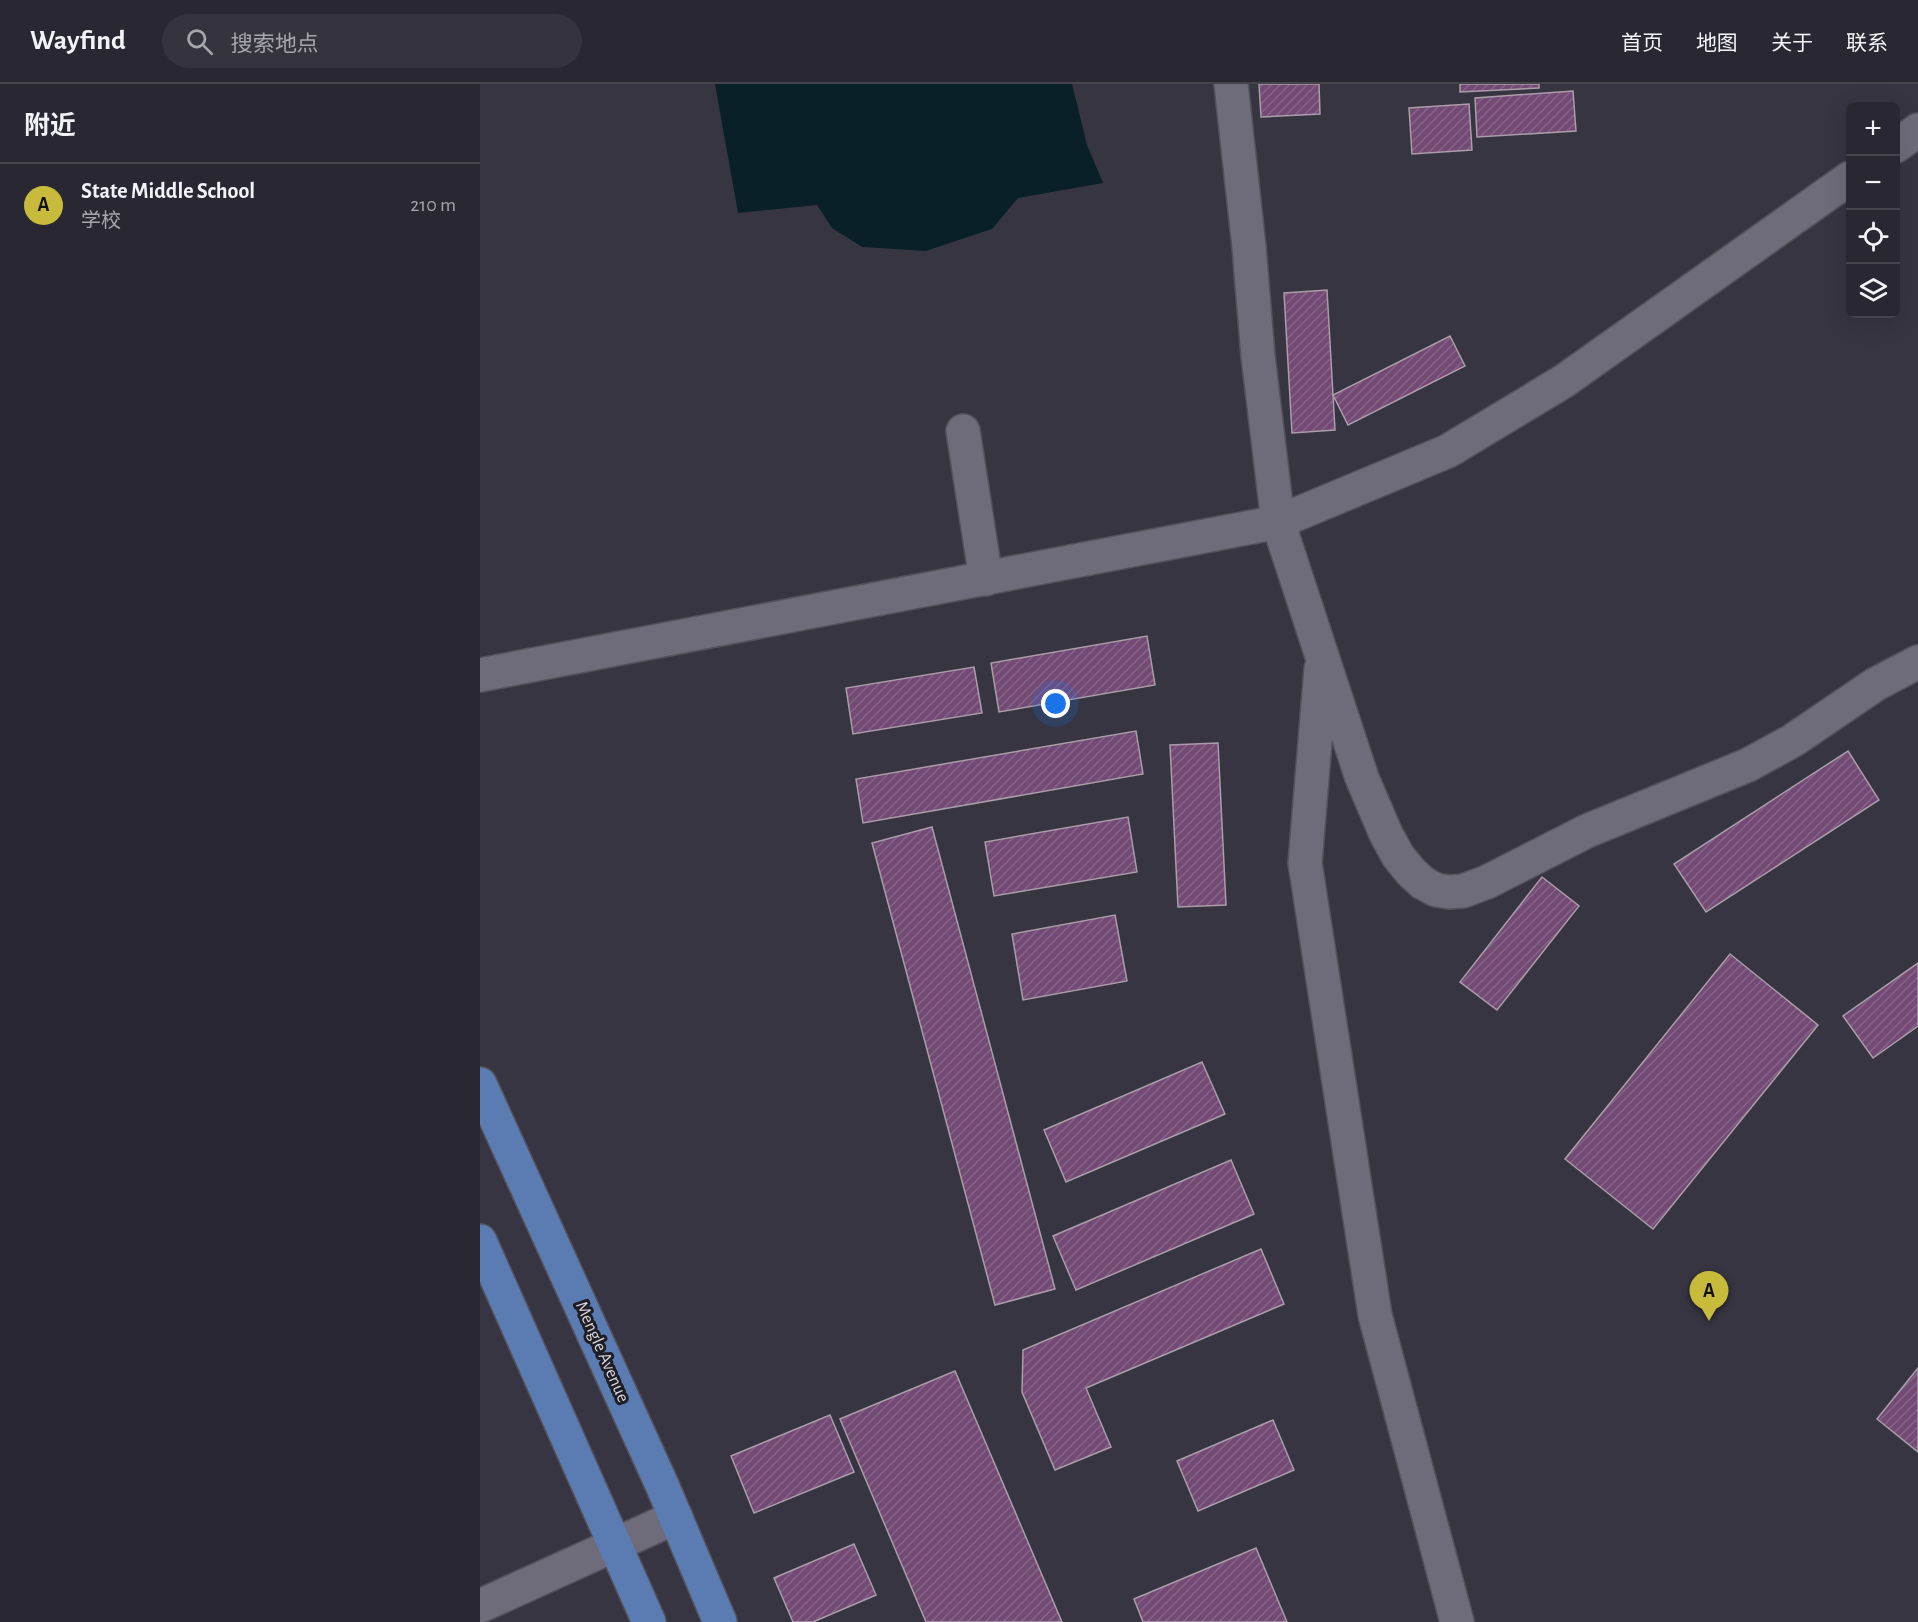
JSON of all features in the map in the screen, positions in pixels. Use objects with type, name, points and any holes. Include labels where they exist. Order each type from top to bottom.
[{"type":"main road","name":"Mengle Avenue","points":[[480,1084],[676,1517],[720,1622]]},
{"type":"main road","points":[[480,1241],[649,1622]]},
{"type":"street","points":[[1231,84],[1258,356],[1278,522],[1362,778],[1398,856],[1423,883],[1436,890],[1449,892],[1462,891],[1487,882],[1587,831],[1748,765],[1792,741],[1875,684],[1918,662]]},
{"type":"street","points":[[1900,143],[1918,130]]},
{"type":"street","points":[[480,675],[1278,522],[1458,446],[1564,381],[1846,182]]},
{"type":"street","points":[[963,431],[986,579]]},
{"type":"street","points":[[1322,656],[1305,863],[1375,1315],[1457,1622]]},
{"type":"street","points":[[480,1606],[676,1517]]},
{"type":"water","points":[[715,84],[1072,84],[1087,145],[1103,183],[1018,198],[992,229],[926,251],[862,247],[832,228],[817,205],[738,213]]},
{"type":"building","points":[[1259,84],[1319,84],[1320,114],[1261,117]]},
{"type":"building","points":[[1460,84],[1539,84],[1539,88],[1460,92]]},
{"type":"building","points":[[1573,91],[1576,131],[1477,137],[1475,98]]},
{"type":"building","points":[[1469,104],[1472,150],[1412,154],[1409,108]]},
{"type":"building","points":[[1327,290],[1335,430],[1292,433],[1284,293]]},
{"type":"building","points":[[1450,336],[1465,366],[1348,425],[1333,395]]},
{"type":"building","points":[[1147,636],[1155,685],[999,712],[991,663]]},
{"type":"building","points":[[974,667],[982,713],[853,734],[846,688]]},
{"type":"building","points":[[1136,731],[1143,774],[863,823],[856,779]]},
{"type":"building","points":[[1218,743],[1226,905],[1178,907],[1170,745]]},
{"type":"building","points":[[1848,751],[1879,800],[1706,912],[1674,864]]},
{"type":"building","points":[[1128,817],[1137,872],[994,896],[985,842]]},
{"type":"building","points":[[932,827],[1055,1289],[995,1305],[872,843]]},
{"type":"building","points":[[1542,877],[1579,906],[1497,1010],[1460,982]]},
{"type":"building","points":[[1115,915],[1127,981],[1023,1000],[1012,934]]},
{"type":"building","points":[[1730,954],[1818,1025],[1653,1229],[1565,1159]]},
{"type":"building","points":[[1918,963],[1918,1026],[1873,1058],[1843,1016]]},
{"type":"building","points":[[1202,1062],[1225,1114],[1066,1182],[1044,1130]]},
{"type":"building","points":[[1231,1160],[1254,1214],[1076,1290],[1053,1236]]},
{"type":"building","points":[[1261,1249],[1284,1304],[1086,1388],[1111,1447],[1055,1470],[1022,1392],[1023,1350]]},
{"type":"building","points":[[1918,1368],[1918,1452],[1877,1419]]},
{"type":"building","points":[[955,1371],[1062,1622],[926,1622],[840,1419]]},
{"type":"building","points":[[830,1415],[854,1472],[754,1513],[731,1456]]},
{"type":"building","points":[[1273,1420],[1294,1470],[1198,1511],[1177,1461]]},
{"type":"building","points":[[854,1544],[876,1595],[813,1622],[793,1622],[774,1578]]},
{"type":"building","points":[[1256,1548],[1287,1622],[1143,1622],[1134,1599]]},
{"type":"place","name":"State Middle School","points":[[1709,1321]]}]
